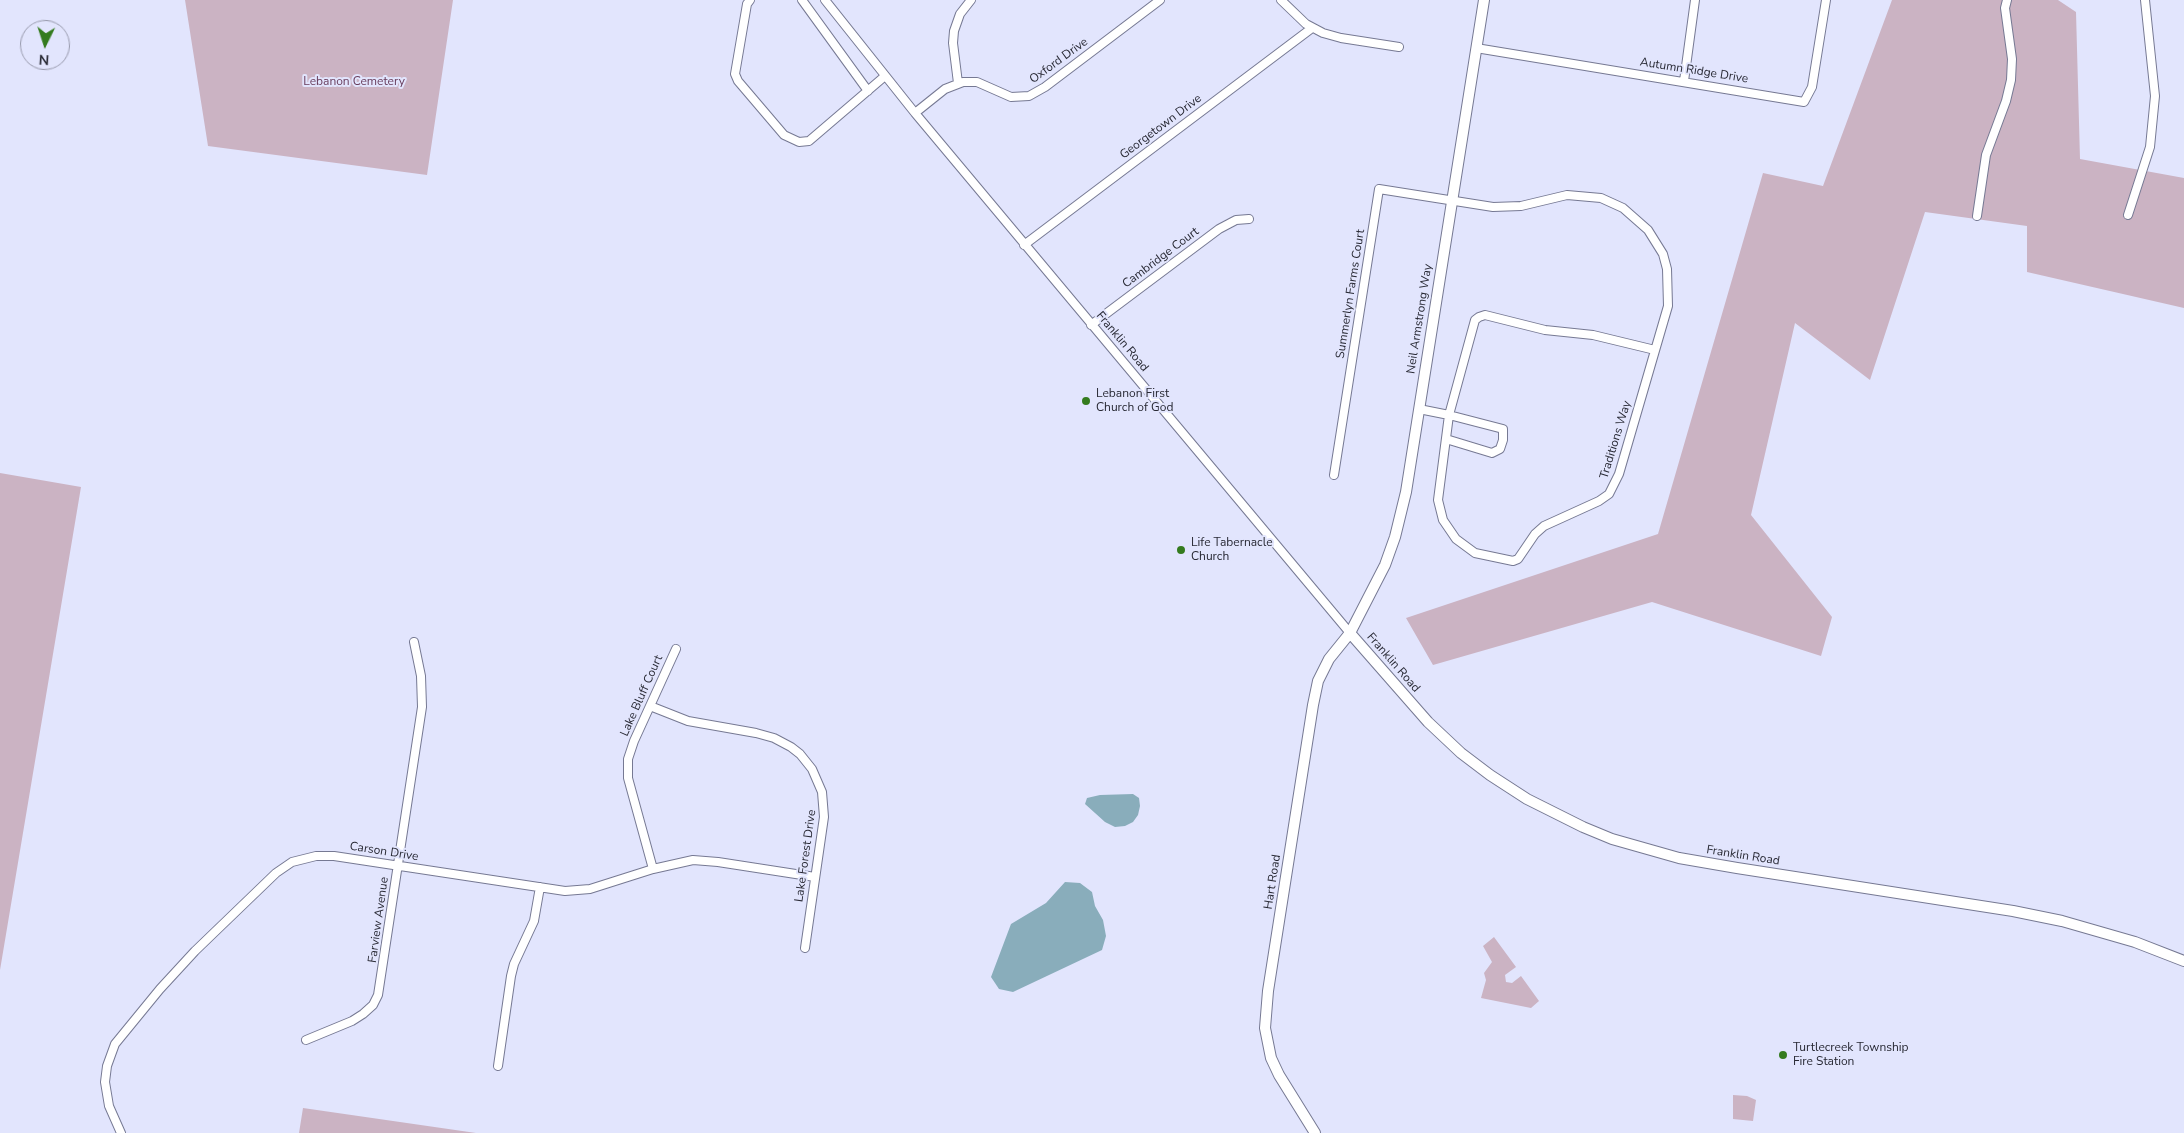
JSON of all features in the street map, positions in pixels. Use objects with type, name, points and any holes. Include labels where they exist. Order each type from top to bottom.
[{"type":"main road","name":"Neil Armstrong Way","points":[[1350,633],[1385,565],[1395,537],[1406,492],[1484,0]]},
{"type":"main road","name":"Franklin Road","points":[[1350,633],[1428,722],[1461,753],[1527,799],[1590,830],[1648,850],[1679,858],[2013,911],[2062,921],[2135,942],[2184,961]]},
{"type":"main road","name":"Hart Road","points":[[1315,1133],[1279,1075],[1271,1058],[1265,1016],[1313,705],[1323,669],[1332,653],[1350,633]]},
{"type":"street","points":[[750,0],[747,4],[735,74],[738,81],[784,135],[799,142],[809,141],[885,76]]},
{"type":"street","points":[[802,0],[868,91]]},
{"type":"street","name":"Franklin Road","points":[[825,0],[1024,245],[1350,633]]},
{"type":"street","points":[[915,113],[945,89],[958,83],[953,43],[954,31],[960,14],[971,0]]},
{"type":"street","name":"Oxford Drive","points":[[958,83],[976,82],[1011,98],[1029,96],[1045,87],[1160,0]]},
{"type":"street","points":[[1281,0],[1296,16],[1312,28],[1341,38],[1399,47]]},
{"type":"street","points":[[1684,81],[1695,0]]},
{"type":"street","name":"Autumn Ridge Drive","points":[[1476,48],[1804,102],[1812,87],[1826,0]]},
{"type":"street","points":[[1977,216],[1986,155],[2006,101],[2011,80],[2012,59],[2005,8],[2007,0]]},
{"type":"street","points":[[2128,214],[2150,147],[2156,96],[2145,0]]},
{"type":"street","name":"Georgetown Drive","points":[[1024,245],[1312,28]]},
{"type":"street","name":"Summerlyn Farms Court","points":[[1334,475],[1379,189],[1452,201]]},
{"type":"street","name":"Traditions Way","points":[[1452,201],[1493,207],[1538,203],[1566,195],[1601,198],[1624,208],[1648,230],[1663,254],[1668,269],[1668,306],[1619,474],[1609,494],[1600,501],[1544,526],[1534,534],[1518,560],[1513,561],[1475,553],[1456,539],[1443,520],[1438,500],[1449,415],[1475,320],[1485,315],[1545,330],[1593,335],[1655,350]]},
{"type":"street","name":"Cambridge Court","points":[[1091,325],[1219,229],[1236,220],[1249,220]]},
{"type":"street","points":[[1418,409],[1503,429],[1503,440],[1500,449],[1492,453],[1446,439]]},
{"type":"street","name":"Farview Avenue","points":[[306,1040],[363,1014],[376,1000],[382,980],[422,707],[421,676],[414,642]]},
{"type":"street","name":"Lake Bluff Court","points":[[653,870],[634,802],[628,772],[634,741],[676,649]]},
{"type":"street","name":"Lake Forest Drive","points":[[650,706],[688,721],[774,738],[791,746],[800,754],[818,780],[824,804],[824,817],[805,948]]},
{"type":"street","name":"Carson Drive","points":[[121,1133],[109,1106],[105,1082],[112,1050],[124,1032],[160,989],[230,915],[276,873],[292,862],[304,858],[334,856],[578,891],[681,862],[699,860],[814,877]]},
{"type":"street","points":[[498,1066],[511,976],[514,964],[534,922],[540,887]]},
{"type":"green space","name":"Lebanon Cemetery","points":[[185,0],[453,0],[427,175],[208,146]]},
{"type":"green space","points":[[1892,0],[2058,0],[2076,12],[2080,159],[2184,178],[2184,308],[2027,272],[2027,226],[1925,212],[1870,380],[1795,323],[1751,515],[1832,617],[1821,656],[1652,602],[1433,665],[1406,618],[1658,534],[1763,173],[1823,186]]},
{"type":"green space","points":[[0,473],[81,487],[0,970]]},
{"type":"green space","points":[[1494,937],[1516,967],[1505,975],[1506,982],[1512,983],[1521,976],[1539,1001],[1531,1008],[1481,998],[1486,980],[1484,973],[1492,962],[1483,946]]},
{"type":"green space","points":[[1733,1095],[1747,1096],[1756,1100],[1753,1121],[1733,1119]]},
{"type":"green space","points":[[303,1108],[476,1133],[299,1133]]},
{"type":"water","points":[[1133,794],[1139,798],[1138,815],[1133,822],[1125,826],[1115,827],[1105,822],[1085,804],[1087,798],[1100,795]]},
{"type":"water","points":[[1065,882],[1080,883],[1092,892],[1095,906],[1103,920],[1106,936],[1102,950],[1013,992],[999,989],[991,977],[1011,924],[1046,903]]},
{"type":"place","name":"Lebanon First Church of God","points":[[1086,401]]},
{"type":"place","name":"Life Tabernacle Church","points":[[1181,550]]},
{"type":"place","name":"Turtlecreek Township Fire Station","points":[[1783,1055]]}]
